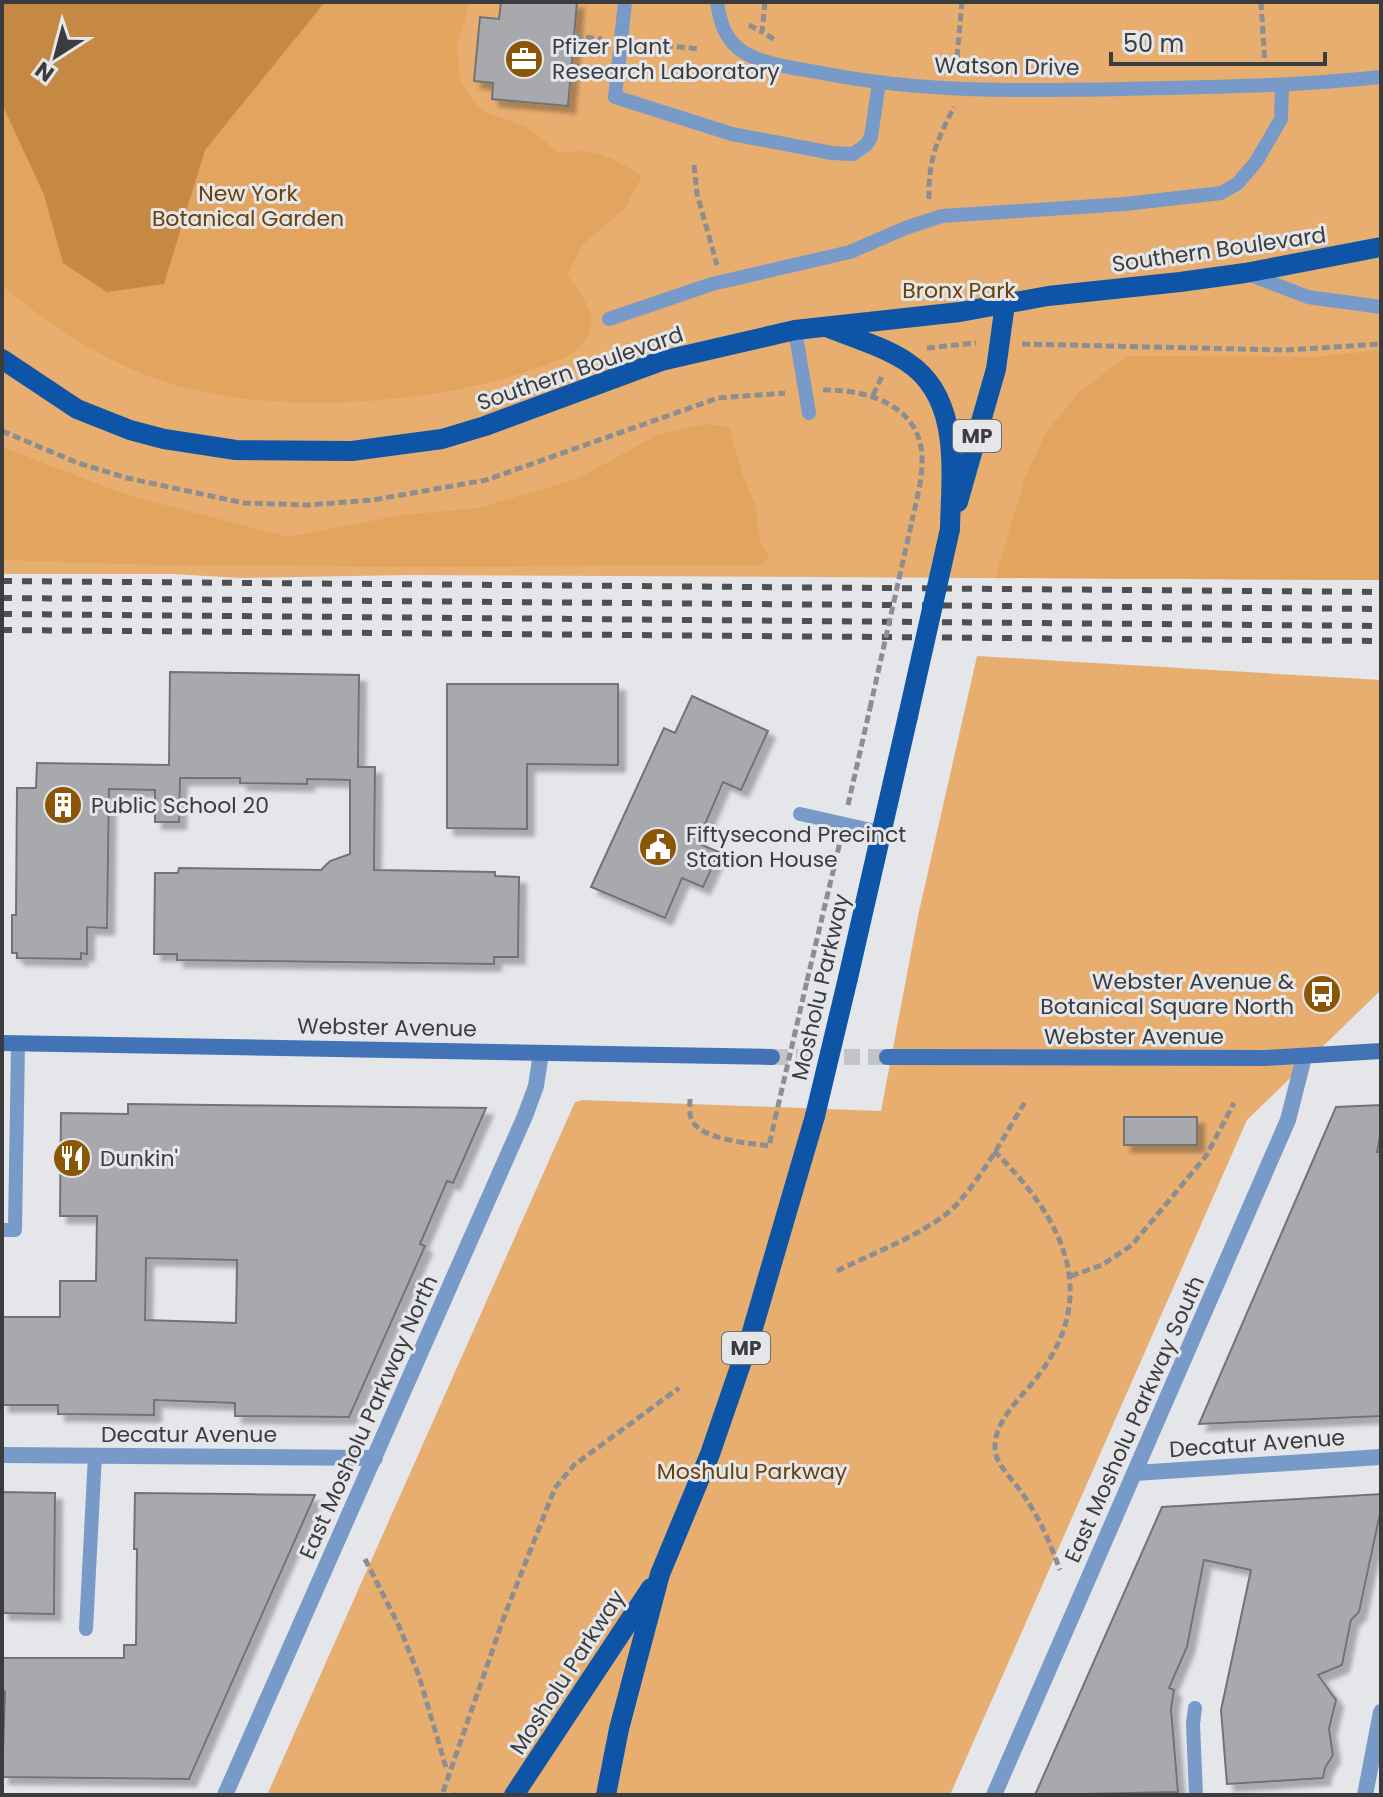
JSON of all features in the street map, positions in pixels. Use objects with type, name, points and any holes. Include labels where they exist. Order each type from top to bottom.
[{"type":"main road","name":"Southern Boulevard","points":[[2,359],[77,409],[130,430],[175,441],[236,450],[320,453],[396,447],[442,439],[485,426],[661,361],[795,330],[960,312],[1048,296],[1245,273],[1381,247]]},
{"type":"main road","name":"Mosholu Parkway","points":[[606,1795],[623,1714],[660,1574],[710,1454],[746,1349],[815,1116],[950,529],[996,369],[1005,304]]},
{"type":"main road","points":[[823,326],[900,357],[930,383],[944,412],[950,442],[950,529]]},
{"type":"main road","name":"Webster Avenue","points":[[10,1043],[772,1057]]},
{"type":"main road","name":"Webster Avenue","points":[[887,1057],[1304,1057],[1381,1051]]},
{"type":"main road","name":"Mosholu Parkway","points":[[514,1795],[660,1574]]},
{"type":"street","name":"East Mosholu Parkway North","points":[[225,1795],[525,1116],[536,1086],[541,1053]]},
{"type":"street","name":"East Mosholu Parkway South","points":[[994,1795],[1288,1120],[1304,1057]]},
{"type":"street","name":"Decatur Avenue","points":[[2,1455],[375,1458]]},
{"type":"street","name":"Decatur Avenue","points":[[1135,1473],[1381,1457]]},
{"type":"street","points":[[1365,1795],[1381,1712]]},
{"type":"lane","points":[[625,2],[615,97],[670,115],[732,134],[832,153],[853,154],[871,137],[879,82]]},
{"type":"lane","name":"Watson Drive","points":[[717,2],[721,24],[727,35],[748,54],[789,67],[879,82],[1007,91],[1282,85],[1381,77]]},
{"type":"lane","points":[[609,319],[712,284],[850,252],[942,216],[1125,204],[1221,193],[1237,184],[1256,162],[1281,119],[1282,85]]},
{"type":"lane","points":[[1245,273],[1308,297],[1381,307]]},
{"type":"lane","points":[[795,330],[809,413]]},
{"type":"lane","points":[[800,814],[880,832]]},
{"type":"lane","points":[[2,1230],[15,1230],[10,1043]]},
{"type":"lane","points":[[86,1629],[95,1455]]},
{"type":"lane","points":[[1195,1708],[1196,1795]]},
{"type":"path","points":[[762,32],[765,2]]},
{"type":"path","points":[[956,69],[962,2]]},
{"type":"path","points":[[1261,2],[1264,66],[1280,65]]},
{"type":"path","points":[[749,25],[784,45]]},
{"type":"path","points":[[574,36],[607,40]]},
{"type":"path","points":[[639,43],[700,49]]},
{"type":"path","points":[[942,68],[968,70]]},
{"type":"path","points":[[929,199],[928,180],[935,144],[955,106]]},
{"type":"path","points":[[694,165],[697,194],[708,239]]},
{"type":"path","points":[[914,350],[964,343]]},
{"type":"path","points":[[1047,344],[1284,350],[1381,344]]},
{"type":"path","points":[[873,395],[887,365]]},
{"type":"path","points":[[2,431],[78,463],[127,478],[244,503],[307,505],[373,500],[486,480],[718,398],[843,390],[873,395],[909,421],[921,445],[922,478],[870,708]]},
{"type":"path","points":[[690,1099],[691,1119],[708,1134],[769,1146],[807,981]]},
{"type":"path","points":[[837,1271],[904,1238],[955,1206],[1025,1102]]},
{"type":"path","points":[[1071,1276],[1102,1265],[1132,1245],[1206,1156],[1234,1103]]},
{"type":"path","points":[[994,1151],[1044,1207],[1061,1242],[1071,1276],[1065,1321],[1054,1351],[1007,1416],[999,1430],[995,1447],[998,1462],[1039,1516],[1060,1570]]},
{"type":"path","points":[[443,1792],[530,1546],[555,1488],[574,1465],[679,1388]]},
{"type":"path","points":[[365,1559],[399,1626],[419,1676],[448,1772]]},
{"type":"green space","name":"Bronx Park","points":[[2,2],[1381,2],[1381,580],[410,575],[240,578],[172,574],[2,574]]},
{"type":"green space","name":"New York Botanical Garden","points":[[325,2],[470,2],[457,46],[461,83],[482,111],[527,127],[559,153],[583,151],[602,155],[642,176],[625,208],[583,244],[567,275],[583,298],[591,317],[584,342],[570,355],[495,381],[407,397],[314,403],[226,396],[160,380],[111,360],[43,318],[2,285],[2,104],[44,195],[63,263],[164,284],[205,150]]},
{"type":"green space","points":[[1381,350],[1381,580],[995,578],[1025,478],[1046,432],[1079,392],[1127,356],[1314,357]]},
{"type":"green space","points":[[705,424],[729,427],[756,507],[760,541],[769,556],[762,565],[415,567],[2,560],[2,447],[127,495],[288,537],[402,515],[478,508],[577,479],[657,435]]},
{"type":"green space","name":"Moshulu Parkway","points":[[977,656],[1381,680],[1381,990],[1247,1120],[950,1795],[267,1795],[575,1102],[881,1111],[918,916]]},
{"type":"shaded area","points":[[2,2],[325,2],[205,150],[164,284],[107,292],[63,263],[44,195],[2,104]]},
{"type":"building","name":"Pfizer Plant Research Laboratory","points":[[501,2],[577,2],[568,106],[492,99],[493,83],[474,81],[480,17],[499,19]]},
{"type":"building","name":"Public School 20","points":[[170,672],[359,675],[358,767],[375,767],[374,870],[495,872],[495,876],[519,877],[518,957],[494,957],[494,964],[177,960],[177,954],[154,954],[155,873],[178,873],[179,868],[321,870],[330,861],[350,854],[350,780],[307,779],[307,784],[240,783],[240,778],[180,778],[179,822],[155,822],[155,790],[109,789],[107,928],[87,927],[87,954],[81,953],[81,959],[17,958],[17,953],[12,953],[12,915],[16,915],[17,788],[36,788],[37,763],[169,765]]},
{"type":"building","points":[[447,684],[618,684],[618,765],[527,764],[527,829],[447,828]]},
{"type":"building","points":[[692,696],[768,731],[741,790],[723,782],[697,843],[719,852],[703,887],[682,878],[665,918],[591,887],[664,728],[675,733]]},
{"type":"building","points":[[128,1104],[486,1108],[453,1183],[447,1181],[420,1244],[425,1246],[349,1417],[235,1416],[235,1403],[154,1400],[154,1415],[58,1414],[58,1405],[2,1405],[2,1317],[60,1317],[60,1281],[96,1281],[97,1216],[60,1216],[61,1113],[128,1114]],"holes":[[[146,1258],[237,1260],[236,1323],[145,1320]]]},
{"type":"building","points":[[1381,1105],[1377,1152],[1381,1152],[1381,1416],[1199,1424],[1336,1107]]},
{"type":"building","points":[[1124,1117],[1197,1117],[1197,1145],[1124,1145]]},
{"type":"building","points":[[2,1492],[55,1493],[54,1614],[2,1613]]},
{"type":"building","points":[[135,1493],[315,1495],[189,1779],[2,1777],[5,1692],[2,1688],[2,1658],[124,1658],[124,1645],[136,1645]]},
{"type":"building","points":[[1381,1494],[1381,1509],[1359,1612],[1351,1620],[1342,1665],[1318,1675],[1336,1700],[1329,1729],[1333,1755],[1323,1778],[1227,1784],[1221,1710],[1251,1570],[1204,1560],[1187,1647],[1169,1688],[1174,1690],[1171,1709],[1178,1792],[1035,1795],[1162,1507]]},
{"type":"tunnel","points":[[772,1057],[887,1057]]},
{"type":"railway","points":[[2,581],[1381,592]]},
{"type":"railway","points":[[2,598],[1381,609]]},
{"type":"railway","points":[[2,614],[1381,626]]},
{"type":"railway","points":[[2,630],[1381,641]]},
{"type":"place","name":"Pfizer Plant Research Laboratory","points":[[524,59]]},
{"type":"place","name":"Public School 20","points":[[63,805]]},
{"type":"place","name":"Fiftysecond Precinct Station House","points":[[658,847]]},
{"type":"place","name":"Webster Avenue & Botanical Square North","points":[[1322,994]]},
{"type":"place","name":"Dunkin'","points":[[72,1158]]}]
